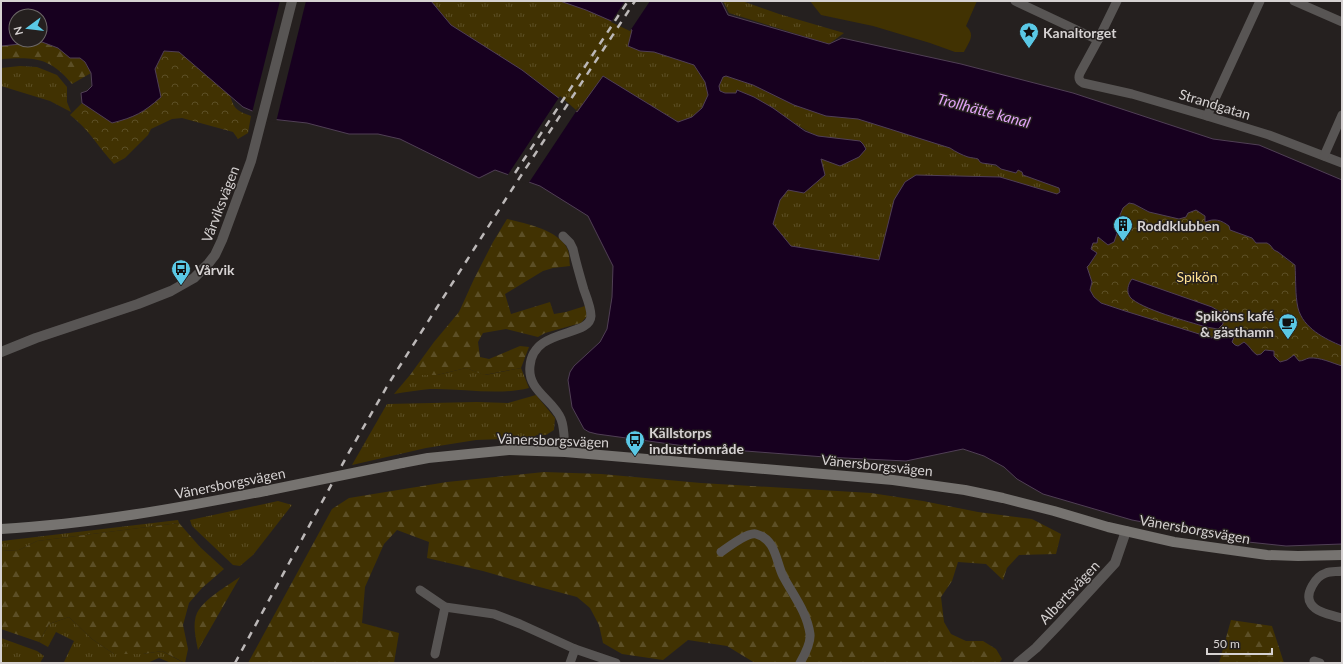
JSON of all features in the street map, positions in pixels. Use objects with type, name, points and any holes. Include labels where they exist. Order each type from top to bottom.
[{"type":"main road","name":"Vänersborgsvägen","points":[[1,529],[101,519],[182,507],[402,462],[509,450],[565,452],[900,481],[965,490],[1003,498],[1108,527],[1174,542],[1267,555],[1342,555]]},
{"type":"street","name":"Vårviksvägen","points":[[1,352],[36,338],[138,304],[176,289],[194,278],[208,264],[215,255],[222,240],[251,161],[292,1]]},
{"type":"street","points":[[1015,1],[1098,40],[1117,1]]},
{"type":"street","points":[[1207,116],[1260,1]]},
{"type":"street","points":[[1294,1],[1342,22]]},
{"type":"street","name":"Strandgatan","points":[[1098,40],[1080,74],[1079,79],[1083,83],[1132,94],[1269,135],[1342,163]]},
{"type":"street","points":[[1324,156],[1342,115]]},
{"type":"street","points":[[563,236],[570,243],[573,249],[591,317],[589,323],[583,328],[545,340],[535,350],[530,367],[532,381],[536,389],[552,405],[561,419],[565,452]]},
{"type":"street","name":"Albertsvägen","points":[[1018,663],[1036,648],[1115,563],[1126,531]]},
{"type":"street","points":[[721,552],[747,536],[755,534],[764,538],[772,546],[778,559],[782,574],[796,597],[807,622],[810,636],[800,663]]},
{"type":"street","points":[[1342,571],[1327,572],[1322,575],[1316,580],[1309,597],[1310,604],[1316,609],[1342,618]]},
{"type":"street","points":[[420,590],[445,607],[494,614],[575,649],[616,663]]},
{"type":"street","points":[[435,654],[445,607]]},
{"type":"street","points":[[570,663],[575,649]]},
{"type":"green space","points":[[431,1],[560,1],[586,10],[633,30],[628,46],[640,51],[654,52],[694,65],[705,82],[708,95],[702,108],[692,117],[678,122],[603,76],[577,112],[522,70],[451,25]]},
{"type":"green space","points":[[723,1],[742,1],[779,14],[844,33],[829,44],[729,13]]},
{"type":"green space","points":[[810,1],[977,1],[966,26],[971,32],[971,39],[964,52],[955,52],[873,26],[821,15]]},
{"type":"green space","points":[[48,44],[58,48],[70,57],[80,58],[85,62],[91,73],[72,84],[56,68],[41,61],[23,58],[1,59],[1,46],[8,45],[8,48],[48,48]]},
{"type":"green space","points":[[164,51],[179,52],[230,95],[233,104],[237,109],[251,116],[248,133],[238,139],[233,132],[182,118],[172,119],[151,129],[148,135],[125,158],[114,164],[88,132],[70,115],[82,103],[113,122],[161,97],[155,69]]},
{"type":"green space","points":[[20,66],[37,67],[57,75],[67,87],[67,102],[71,112],[50,101],[1,86],[1,68]]},
{"type":"green space","points":[[726,76],[753,85],[794,105],[826,116],[858,119],[950,148],[966,156],[979,159],[982,163],[1016,173],[1018,170],[1022,172],[1023,175],[1059,188],[1060,192],[1058,194],[894,200],[879,260],[791,246],[773,224],[780,200],[788,189],[804,193],[821,159],[818,136],[756,99],[737,91],[736,93],[725,93],[720,91],[719,86],[723,77]]},
{"type":"green space","name":"Spikön","points":[[1129,203],[1146,211],[1160,214],[1172,214],[1196,210],[1205,216],[1206,220],[1221,222],[1229,226],[1230,230],[1270,245],[1274,250],[1295,265],[1296,298],[1301,315],[1316,332],[1342,346],[1342,366],[1317,358],[1309,358],[1299,361],[1294,355],[1287,360],[1280,362],[1273,356],[1274,351],[1257,355],[1251,351],[1248,345],[1235,345],[1232,342],[1236,333],[1230,329],[1213,339],[1101,303],[1094,297],[1090,290],[1092,282],[1087,267],[1097,254],[1091,250],[1093,243],[1096,243],[1098,236],[1102,241],[1114,242],[1120,225],[1122,209]]},
{"type":"green space","points":[[507,219],[540,228],[556,236],[563,242],[568,250],[570,266],[543,271],[505,294],[511,314],[550,302],[554,314],[585,306],[587,316],[581,323],[545,333],[538,337],[506,329],[483,333],[478,342],[480,357],[489,359],[520,346],[529,347],[521,368],[484,375],[466,368],[437,375],[410,375],[434,342],[459,312],[493,242]]},
{"type":"green space","points":[[466,368],[485,375],[521,368],[529,388],[492,392],[430,389],[394,394],[410,375],[437,375]]},
{"type":"green space","points":[[536,395],[555,418],[554,430],[546,435],[537,435],[531,438],[476,440],[426,448],[352,465],[387,404],[477,402],[508,403]]},
{"type":"green space","points":[[544,472],[601,474],[701,483],[871,493],[923,501],[978,512],[1032,519],[1061,534],[1056,554],[1019,555],[1007,568],[1003,580],[986,564],[958,562],[952,581],[941,597],[944,622],[951,634],[966,641],[983,641],[996,649],[1002,659],[999,663],[755,663],[727,646],[688,640],[663,660],[622,654],[603,643],[599,625],[590,608],[577,597],[483,571],[427,558],[429,542],[397,530],[384,544],[365,587],[362,623],[399,633],[394,663],[248,663],[332,509],[349,498],[447,482]]},
{"type":"green space","points":[[278,501],[292,505],[253,555],[240,566],[233,565],[192,526],[190,520]]},
{"type":"green space","points":[[178,520],[179,523],[37,541],[19,550],[1,551],[1,541]]},
{"type":"green space","points":[[179,523],[200,547],[224,569],[202,588],[189,603],[183,625],[188,649],[185,663],[162,651],[143,654],[114,654],[92,639],[69,617],[49,624],[39,642],[1,629],[1,551],[19,550],[37,541]]},
{"type":"green space","points":[[240,577],[198,650],[195,636],[195,622],[197,613],[210,598]]},
{"type":"green space","points":[[69,617],[92,639],[114,654],[143,654],[162,651],[184,663],[171,663],[159,658],[147,663],[64,662],[74,641],[56,632],[48,647],[39,642],[49,624]]},
{"type":"green space","points":[[1231,620],[1272,626],[1284,663],[1219,663]]},
{"type":"green space","points":[[1,638],[37,651],[44,656],[40,663],[1,663]]},
{"type":"water","name":"Trollhätte kanal","points":[[1,1],[431,1],[451,25],[522,70],[577,112],[603,76],[678,122],[692,117],[702,108],[708,95],[705,82],[694,65],[654,52],[640,51],[628,46],[632,30],[586,10],[560,1],[721,1],[728,15],[829,44],[842,38],[961,64],[1073,93],[1213,139],[1259,145],[1342,180],[1342,346],[1316,332],[1301,315],[1296,298],[1295,265],[1267,243],[1256,243],[1252,238],[1230,230],[1229,226],[1221,221],[1212,220],[1205,222],[1205,216],[1196,210],[1188,213],[1186,217],[1179,219],[1149,212],[1129,203],[1123,208],[1120,215],[1121,222],[1114,242],[1108,245],[1098,237],[1097,243],[1093,243],[1091,249],[1097,253],[1087,267],[1092,282],[1090,290],[1094,297],[1101,303],[1212,338],[1222,327],[1236,331],[1232,342],[1235,345],[1238,346],[1244,342],[1257,355],[1261,354],[1265,350],[1274,351],[1274,356],[1280,362],[1287,360],[1294,355],[1299,361],[1309,358],[1317,358],[1342,366],[1342,544],[1286,546],[1248,542],[1132,520],[1043,494],[1017,479],[1004,467],[984,456],[963,449],[906,461],[825,457],[692,447],[589,432],[584,429],[572,407],[568,380],[570,372],[574,366],[600,342],[607,329],[612,297],[613,266],[588,216],[540,186],[495,170],[479,178],[400,139],[378,134],[349,134],[307,123],[271,119],[243,107],[179,52],[164,51],[155,69],[161,97],[138,114],[112,123],[82,103],[81,93],[87,91],[92,86],[91,73],[85,62],[80,58],[70,58],[58,48],[48,44],[48,8],[8,8],[8,45],[1,46]],"holes":[[[726,76],[753,85],[794,105],[826,116],[858,119],[950,148],[966,156],[978,159],[982,163],[996,165],[1001,169],[1016,173],[1018,170],[1022,172],[1023,175],[1059,188],[1060,192],[1057,194],[1000,177],[916,175],[905,182],[894,200],[879,260],[791,246],[773,224],[780,200],[788,190],[804,193],[825,175],[821,159],[840,166],[859,157],[866,149],[860,141],[818,136],[805,131],[773,108],[754,97],[737,90],[736,93],[725,93],[720,91],[719,86],[723,77]]]},
{"type":"water","points":[[1132,279],[1212,307],[1222,313],[1223,324],[1218,329],[1206,327],[1166,315],[1135,302],[1130,297],[1128,292],[1129,283]]},
{"type":"pier","points":[[280,1],[306,1],[276,122],[252,113]]},
{"type":"pier","points":[[625,1],[650,1],[630,31],[611,22]]},
{"type":"pier","points":[[560,96],[576,110],[581,104],[528,184],[507,176]]},
{"type":"railway","points":[[515,173],[628,1]]},
{"type":"railway","points":[[235,663],[348,454],[389,383],[509,194],[635,1]]},
{"type":"place","name":"Kanaltorget","points":[[1029,49]]},
{"type":"place","name":"Roddklubben","points":[[1123,242]]},
{"type":"place","name":"Vårvik","points":[[181,286]]},
{"type":"place","name":"Spiköns kafé & gästhamn","points":[[1288,340]]},
{"type":"place","name":"Källstorps industriområde","points":[[635,457]]}]
